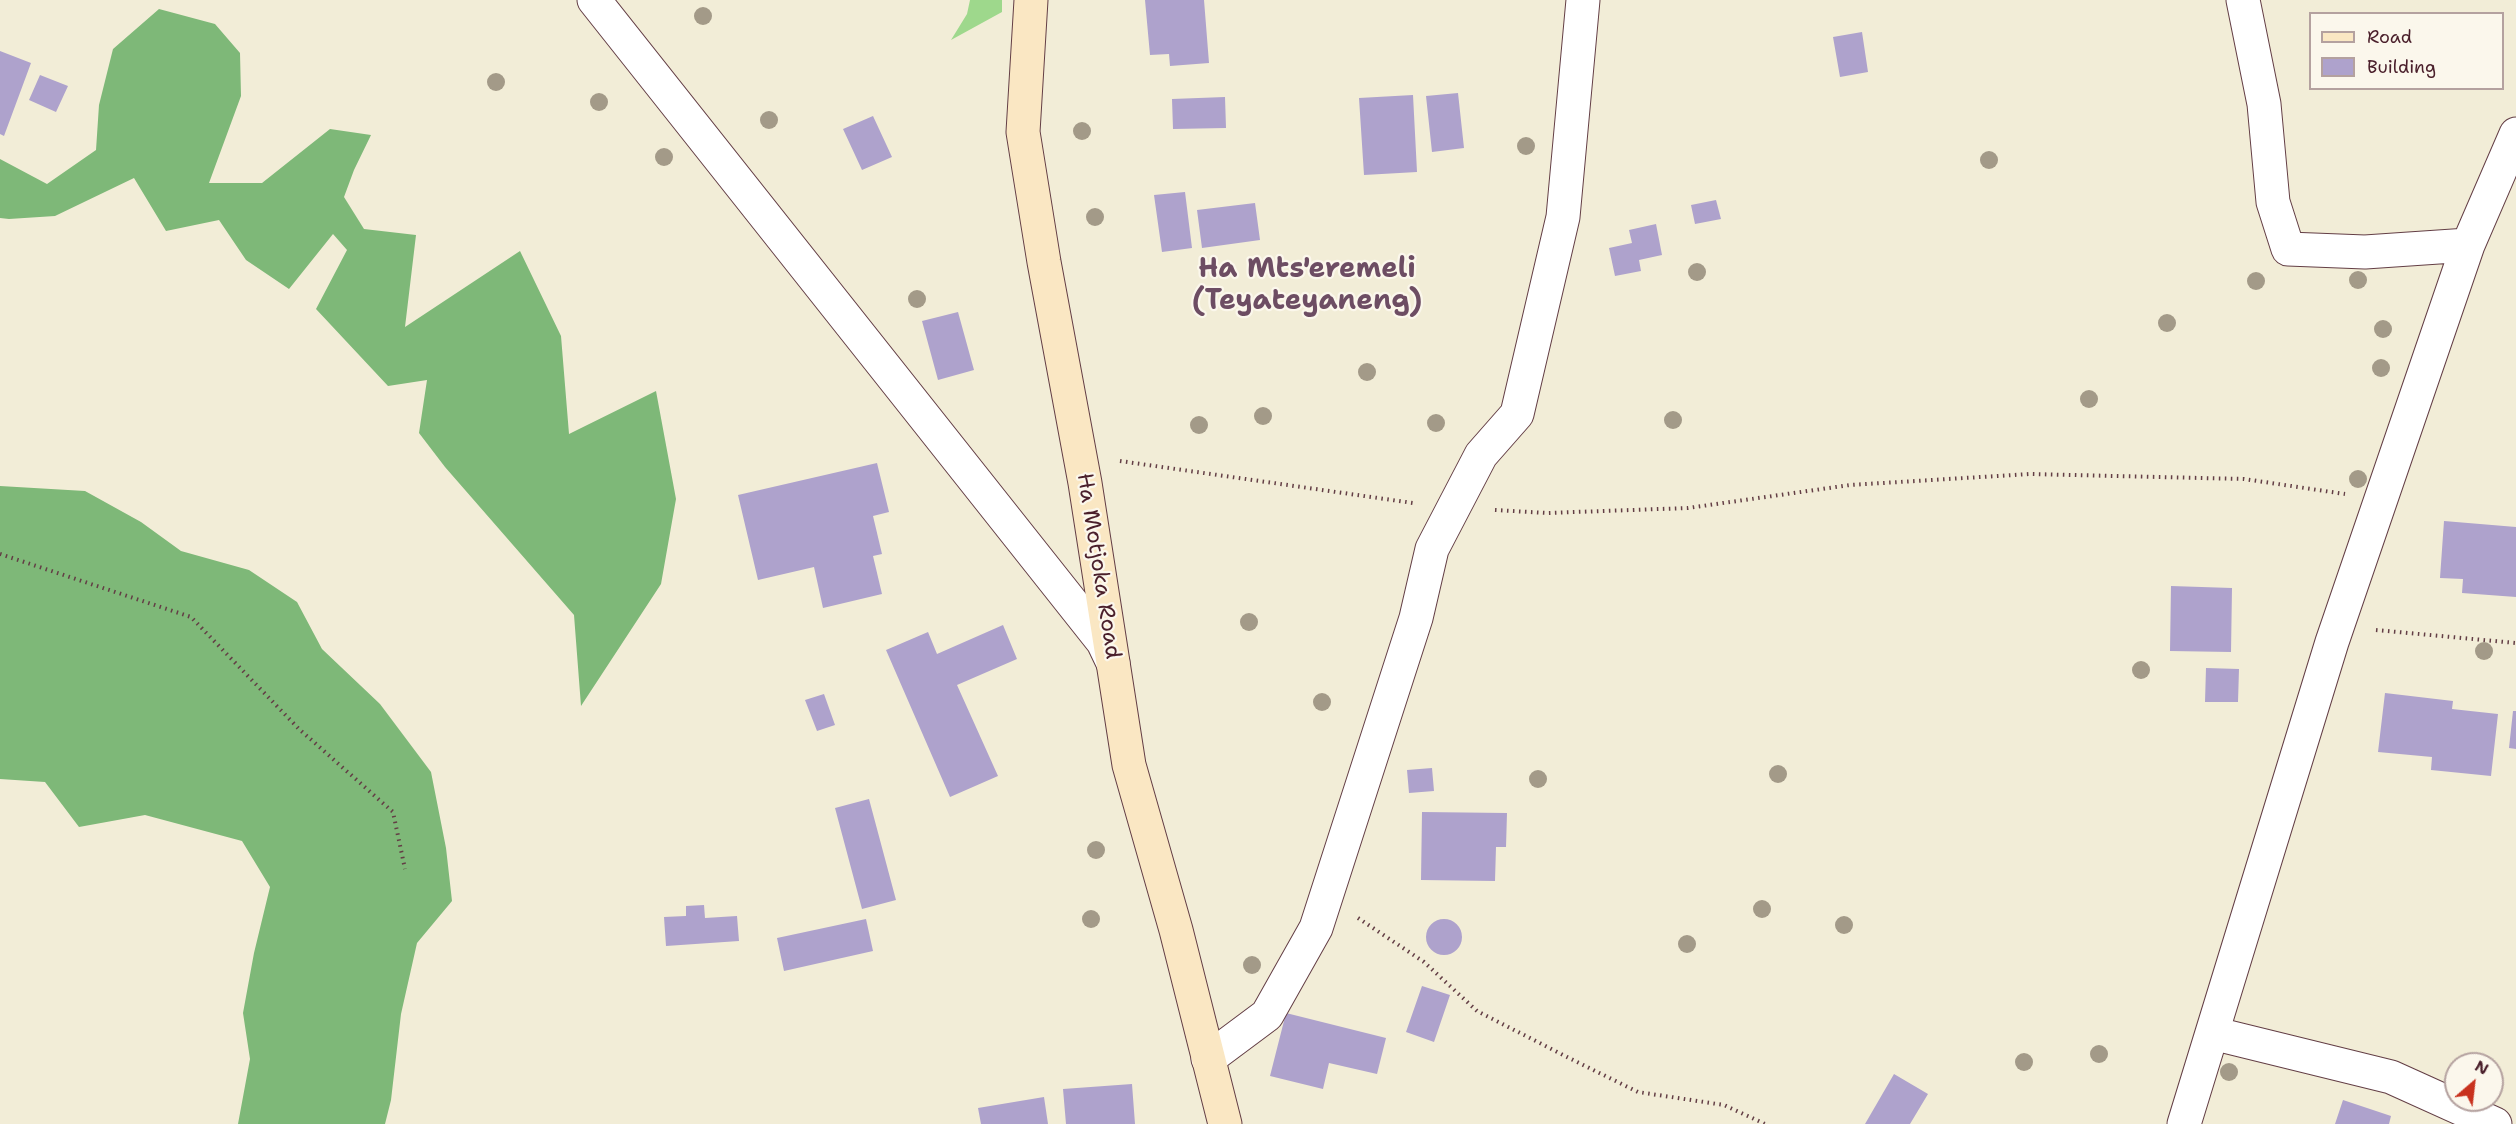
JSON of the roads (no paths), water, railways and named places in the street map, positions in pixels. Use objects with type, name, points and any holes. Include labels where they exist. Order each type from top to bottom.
[{"type":"street","points":[[594,0],[1102,642],[1113,663]]},
{"type":"street","name":"Ha Motjoka Road","points":[[1031,0],[1023,132],[1044,262],[1080,456],[1129,765],[1176,930],[1225,1124]]},
{"type":"street","points":[[1208,1059],[1267,1015],[1316,928],[1416,618],[1432,549],[1481,455],[1516,414],[1563,217],[1583,0]]},
{"type":"street","points":[[2243,0],[2264,104],[2273,202],[2288,249],[2366,252],[2468,244]]},
{"type":"street","points":[[2184,1124],[2337,627],[2468,244],[2516,134]]},
{"type":"street","points":[[2212,1033],[2391,1077],[2495,1124]]},
{"type":"district","name":"Ha Mts'eremeli (Teyateyaneng)","points":[[1307,286]]}]
